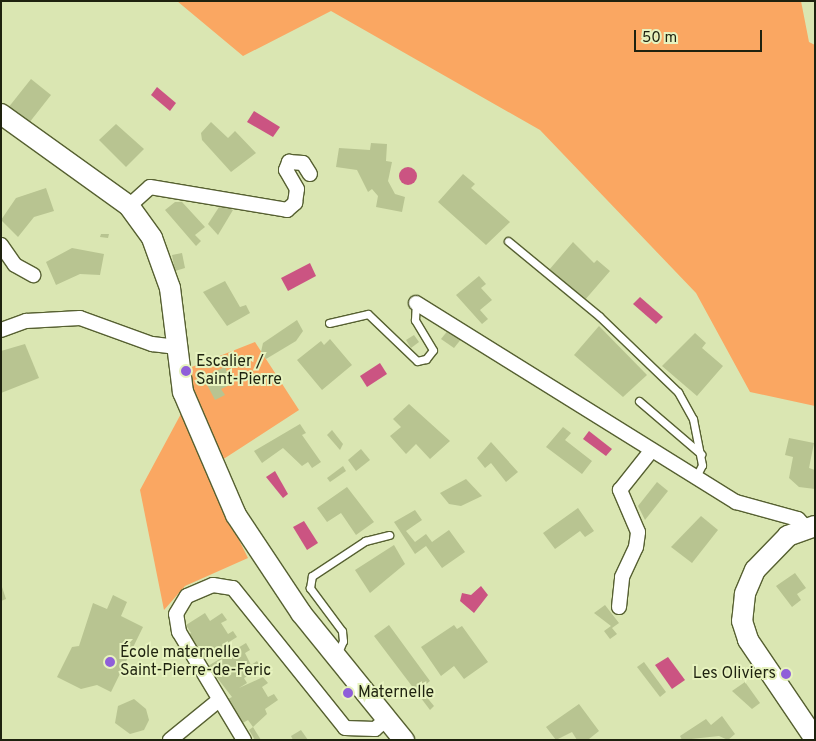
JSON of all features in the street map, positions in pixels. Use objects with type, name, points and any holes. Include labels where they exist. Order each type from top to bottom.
[{"type":"street","points":[[1,114],[129,206],[165,264],[174,347],[183,392],[236,515],[336,657],[404,740]]},
{"type":"street","points":[[129,206],[150,188],[287,210],[295,203],[297,189],[286,170],[290,162],[303,163],[310,174]]},
{"type":"street","points":[[1,245],[15,265],[32,275]]},
{"type":"street","points":[[416,303],[461,327],[503,359],[736,502],[798,519],[810,527],[770,551],[755,570],[745,594],[742,621],[748,640],[815,739]]},
{"type":"street","points":[[1,330],[26,321],[80,318],[152,344],[174,347]]},
{"type":"street","points":[[619,607],[622,577],[636,547],[638,532],[620,490],[652,450]]},
{"type":"street","points":[[244,740],[180,632],[176,614],[187,596],[213,585],[233,588],[345,728],[375,730],[387,719]]},
{"type":"street","points":[[170,740],[219,700]]},
{"type":"lane","points":[[508,241],[599,316],[678,392],[693,419],[701,454],[696,479]]},
{"type":"lane","points":[[329,323],[368,314],[417,361],[426,360],[434,350],[415,320],[416,303]]},
{"type":"lane","points":[[639,401],[701,454]]},
{"type":"lane","points":[[336,657],[344,641],[342,631],[310,588],[312,576],[366,541],[388,535]]},
{"type":"shaded area","points":[[177,1],[801,1],[809,42],[815,45],[815,406],[750,392],[696,293],[540,130],[331,11],[243,56]]},
{"type":"shaded area","points":[[157,87],[176,103],[170,111],[151,95]]},
{"type":"shaded area","points":[[254,111],[280,127],[273,137],[247,122]]},
{"type":"shaded area","points":[[408,167],[414,170],[417,176],[414,182],[408,185],[402,182],[399,176],[402,170]]},
{"type":"shaded area","points":[[310,263],[316,276],[288,291],[281,278]]},
{"type":"shaded area","points":[[640,297],[663,317],[656,324],[633,304]]},
{"type":"shaded area","points":[[255,342],[299,410],[205,471],[248,558],[185,586],[164,610],[140,490],[190,397],[184,370]]},
{"type":"shaded area","points":[[380,363],[387,374],[367,387],[360,376]]},
{"type":"shaded area","points":[[589,431],[612,449],[606,456],[583,439]]},
{"type":"shaded area","points":[[275,471],[288,494],[283,498],[266,477]]},
{"type":"shaded area","points":[[304,521],[318,543],[307,550],[293,527]]},
{"type":"shaded area","points":[[481,586],[488,595],[474,613],[460,601],[462,593],[471,595]]},
{"type":"shaded area","points":[[668,657],[685,680],[672,689],[655,665]]},
{"type":"building","points":[[31,79],[51,95],[29,123],[8,108]]},
{"type":"building","points":[[211,122],[228,138],[235,131],[256,153],[231,172],[202,140],[201,133]]},
{"type":"building","points":[[116,124],[144,149],[126,167],[99,140]]},
{"type":"building","points":[[371,143],[387,144],[386,161],[392,162],[388,181],[395,194],[405,197],[402,212],[376,207],[378,196],[372,189],[368,192],[357,170],[336,167],[339,148],[370,150]]},
{"type":"building","points":[[463,174],[475,184],[471,188],[510,222],[486,245],[438,202]]},
{"type":"building","points":[[46,188],[54,211],[34,217],[18,237],[1,220],[16,198]]},
{"type":"building","points":[[175,202],[182,202],[205,227],[195,235],[201,241],[196,246],[165,210]]},
{"type":"building","points":[[221,204],[233,210],[218,235],[208,224]]},
{"type":"building","points":[[101,234],[109,234],[108,238],[100,237]]},
{"type":"building","points":[[573,242],[594,263],[597,260],[610,271],[584,301],[549,270]]},
{"type":"building","points":[[72,248],[104,254],[100,275],[80,274],[56,285],[46,262]]},
{"type":"building","points":[[182,253],[185,268],[175,271],[172,255]]},
{"type":"building","points":[[479,276],[486,284],[481,288],[492,300],[480,310],[488,319],[482,324],[456,295]]},
{"type":"building","points":[[225,281],[240,307],[246,305],[250,313],[227,326],[203,292]]},
{"type":"building","points":[[297,320],[303,331],[296,341],[266,359],[261,352],[263,343]]},
{"type":"building","points":[[599,326],[647,375],[623,397],[574,355]]},
{"type":"building","points":[[449,329],[462,338],[454,348],[441,339]]},
{"type":"building","points":[[695,333],[706,343],[702,348],[723,366],[697,396],[662,366]]},
{"type":"building","points":[[414,335],[419,342],[411,348],[406,340]]},
{"type":"building","points":[[330,339],[352,365],[322,390],[297,360],[321,341],[324,345]]},
{"type":"building","points":[[25,344],[39,378],[1,393],[1,351]]},
{"type":"building","points":[[225,367],[232,384],[221,389],[225,395],[215,400],[203,377]]},
{"type":"building","points":[[409,404],[450,441],[430,459],[416,444],[406,454],[390,436],[401,427],[393,419]]},
{"type":"building","points":[[300,424],[306,433],[302,435],[321,462],[312,468],[308,462],[302,466],[283,448],[262,463],[254,451]]},
{"type":"building","points":[[563,427],[571,433],[565,440],[592,461],[582,474],[546,447]]},
{"type":"building","points":[[332,430],[343,444],[340,450],[327,435]]},
{"type":"building","points":[[789,438],[814,443],[809,468],[815,470],[815,489],[799,487],[789,478],[793,457],[785,455]]},
{"type":"building","points":[[491,442],[518,472],[506,482],[491,463],[485,468],[477,458]]},
{"type":"building","points":[[361,449],[370,460],[356,471],[348,460]]},
{"type":"building","points":[[343,466],[346,471],[330,482],[327,478]]},
{"type":"building","points":[[466,479],[482,496],[461,506],[449,504],[440,493]]},
{"type":"building","points":[[657,482],[668,491],[645,520],[638,506]]},
{"type":"building","points":[[347,487],[374,522],[356,535],[341,513],[327,522],[317,508]]},
{"type":"building","points":[[578,508],[594,531],[585,537],[580,531],[555,549],[543,533]]},
{"type":"building","points":[[415,510],[422,520],[406,531],[415,542],[426,534],[432,542],[449,530],[465,552],[442,568],[426,546],[415,554],[394,522]]},
{"type":"building","points":[[701,516],[718,530],[692,563],[671,547]]},
{"type":"building","points":[[394,545],[405,564],[370,593],[355,570]]},
{"type":"building","points":[[795,573],[806,588],[797,594],[801,600],[792,607],[776,586]]},
{"type":"building","points":[[1,584],[6,599],[1,601]]},
{"type":"building","points":[[113,595],[127,602],[121,616],[143,627],[111,692],[97,685],[81,689],[57,677],[72,647],[79,646],[93,603],[107,609]]},
{"type":"building","points":[[605,605],[619,623],[612,628],[617,634],[610,639],[604,631],[611,626],[594,613]]},
{"type":"building","points":[[205,613],[210,621],[222,613],[227,620],[221,623],[228,634],[233,631],[237,637],[200,660],[186,637],[191,633],[186,625]]},
{"type":"building","points":[[389,625],[430,681],[420,689],[434,706],[430,710],[374,636]]},
{"type":"building","points":[[454,625],[457,629],[462,626],[488,662],[464,679],[454,666],[441,676],[421,647]]},
{"type":"building","points":[[246,643],[250,650],[245,653],[251,665],[257,661],[262,668],[244,678],[247,683],[239,688],[263,677],[268,683],[262,687],[268,697],[274,694],[278,700],[265,709],[267,714],[253,727],[248,720],[241,724],[226,700],[232,697],[208,666]]},
{"type":"building","points":[[644,662],[666,692],[660,697],[637,667]]},
{"type":"building","points":[[745,682],[760,703],[752,709],[732,691]]},
{"type":"building","points":[[134,699],[146,709],[149,720],[144,730],[130,734],[115,723],[118,706]]},
{"type":"building","points":[[579,704],[599,731],[589,739],[577,740],[572,732],[556,740],[546,727]]},
{"type":"building","points":[[722,716],[735,734],[728,740],[719,736],[682,740],[680,736],[706,719],[711,725]]},
{"type":"building","points":[[253,727],[261,740],[255,740],[249,730]]},
{"type":"building","points":[[301,730],[308,740],[293,740],[291,736]]},
{"type":"place","name":"Escalier / Saint-Pierre","points":[[186,371]]},
{"type":"place","name":"École maternelle Saint-Pierre-de-Feric","points":[[110,662]]},
{"type":"place","name":"Les Oliviers","points":[[786,674]]},
{"type":"place","name":"Maternelle","points":[[348,693]]}]
